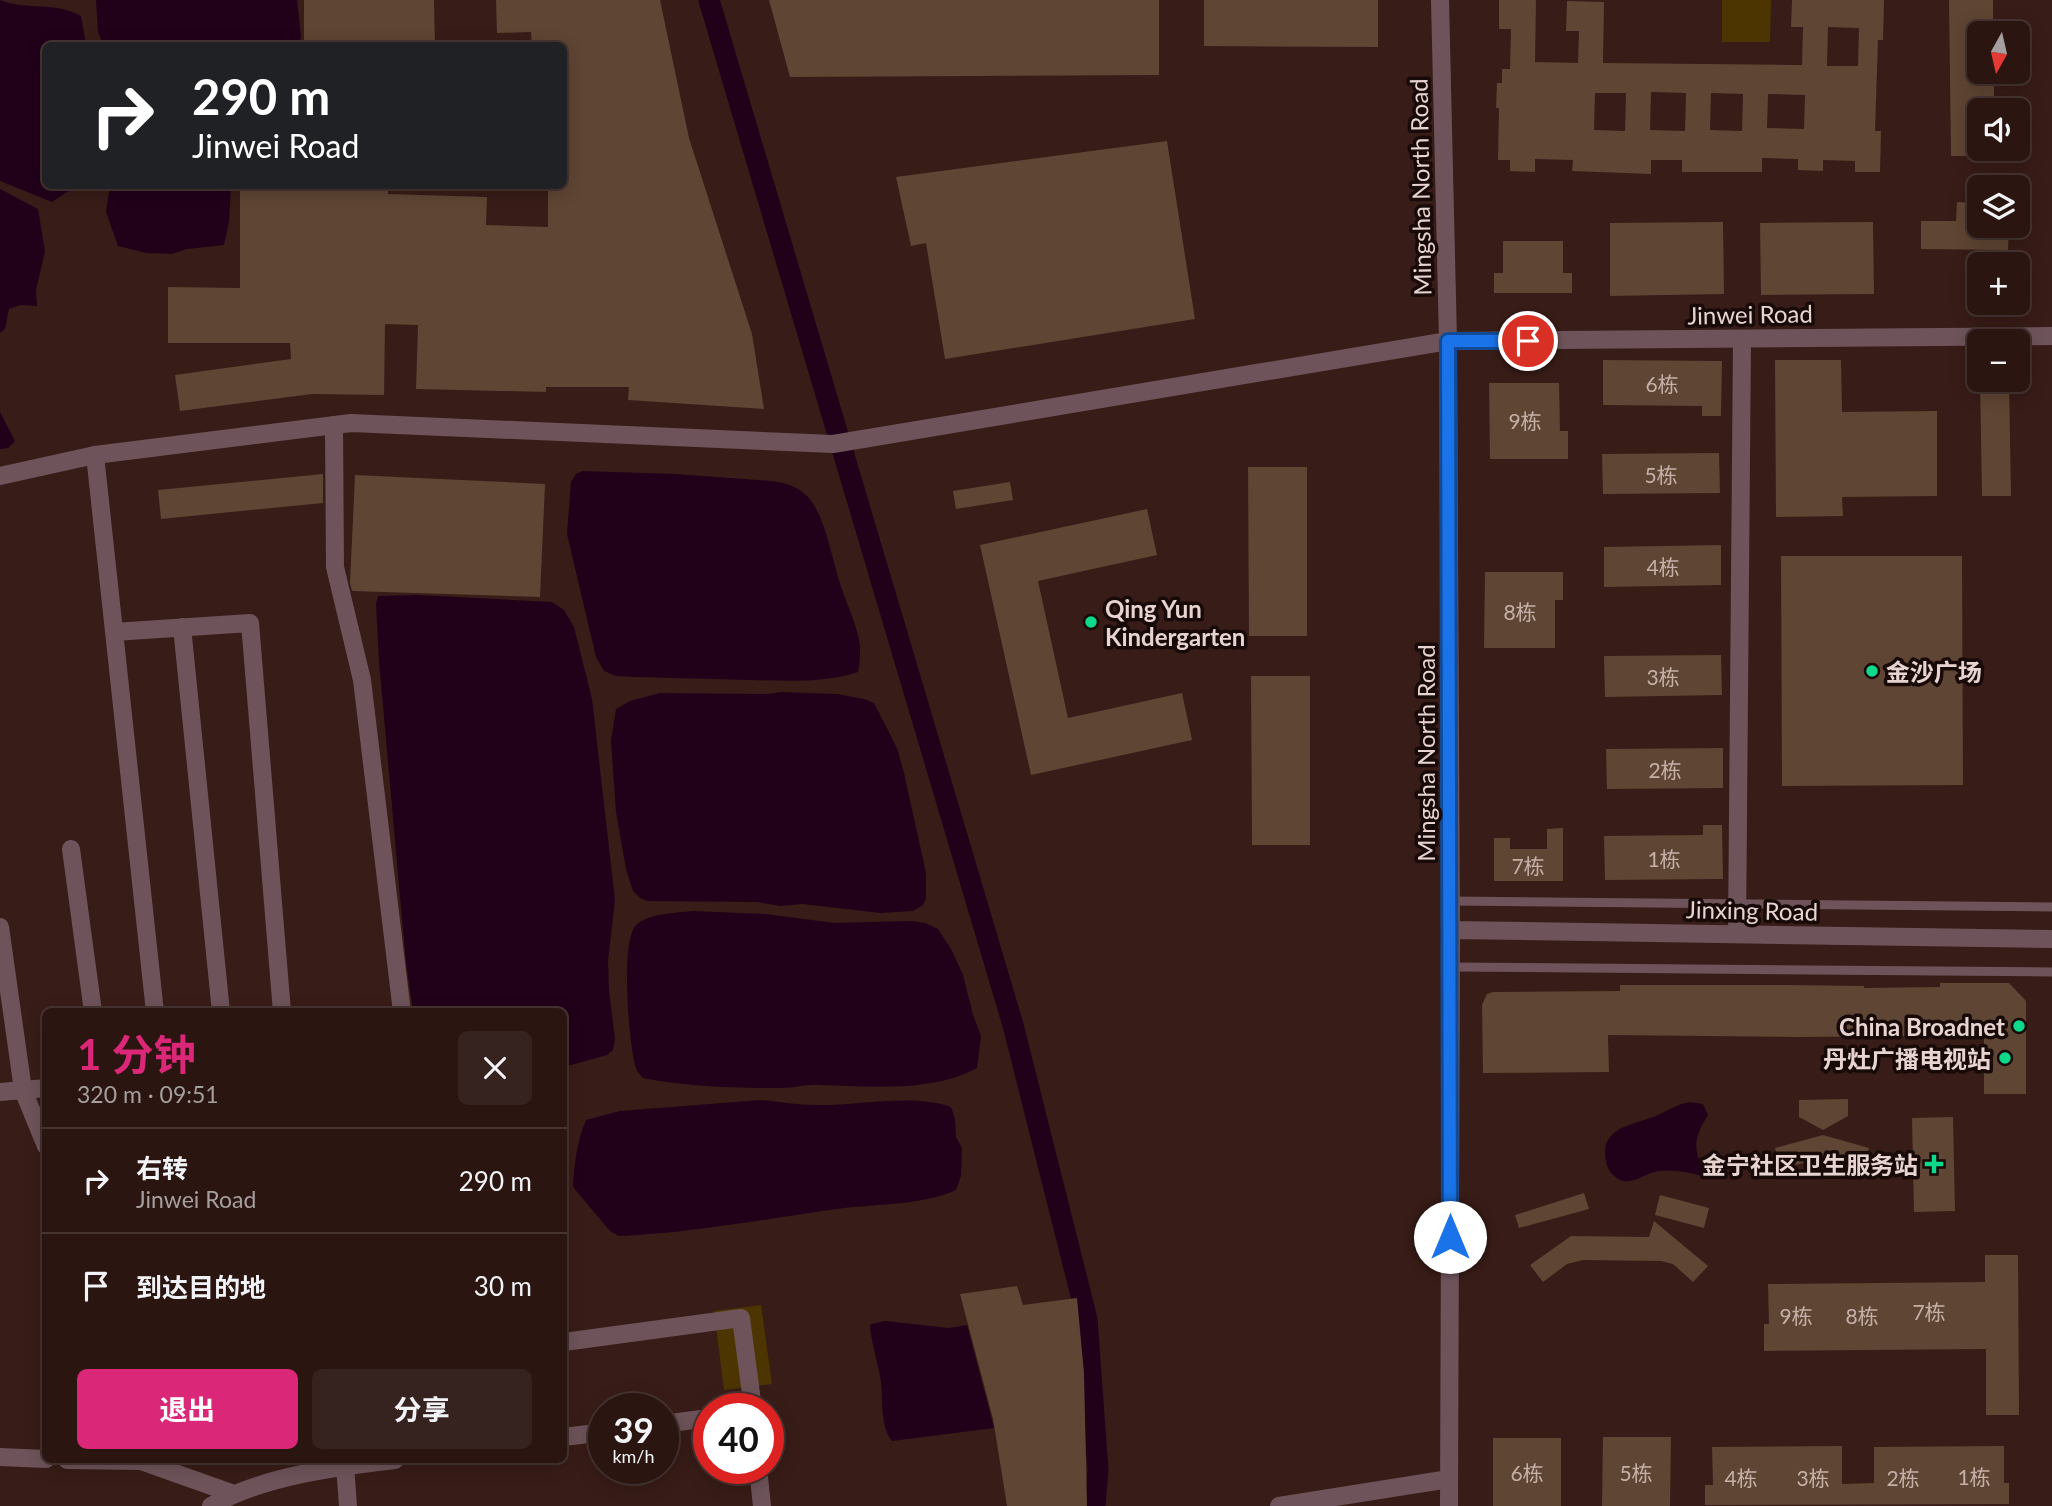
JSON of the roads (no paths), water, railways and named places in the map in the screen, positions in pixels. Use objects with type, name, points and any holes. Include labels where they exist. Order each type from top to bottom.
[{"type":"street","name":"Mingsha North Road","points":[[1440,0],[1448,341],[1451,901],[1449,1506]]},
{"type":"street","name":"Jinwei Road","points":[[0,476],[95,455],[351,423],[833,444],[1448,341],[2052,336]]},
{"type":"street","points":[[1737,934],[1742,338]]},
{"type":"street","points":[[334,425],[335,567],[362,680],[402,1008]]},
{"type":"street","points":[[95,455],[155,1008]]},
{"type":"street","points":[[114,632],[250,623],[282,1008]]},
{"type":"street","points":[[182,627],[220,1008]]},
{"type":"street","points":[[71,849],[92,1008]]},
{"type":"street","points":[[0,927],[23,1090],[42,1136]]},
{"type":"street","name":"Jinxing Road","points":[[1451,930],[2052,939]]},
{"type":"street","points":[[0,1092],[42,1088]]},
{"type":"street","points":[[567,1342],[741,1318],[751,1393]]},
{"type":"street","points":[[567,1437],[588,1434]]},
{"type":"street","points":[[0,1457],[42,1459]]},
{"type":"street","points":[[147,1463],[234,1494]]},
{"type":"street","points":[[211,1506],[247,1488],[370,1463]]},
{"type":"street","points":[[345,1466],[348,1506]]},
{"type":"street","points":[[1279,1506],[1449,1479]]},
{"type":"street","points":[[760,1484],[762,1506]]},
{"type":"lane","points":[[1451,901],[2052,907]]},
{"type":"lane","points":[[1451,967],[2052,972]]},
{"type":"waterway","points":[[709,0],[1013,1025],[1087,1319],[1098,1470],[1095,1506]]},
{"type":"place","name":"Qing Yun Kindergarten","points":[[1091,622]]},
{"type":"place","name":"金沙广场","points":[[1872,671]]},
{"type":"place","name":"China Broadnet","points":[[2019,1026]]},
{"type":"place","name":"丹灶广播电视站","points":[[2005,1058]]},
{"type":"place","name":"金宁社区卫生服务站","points":[[1934,1164]]}]
